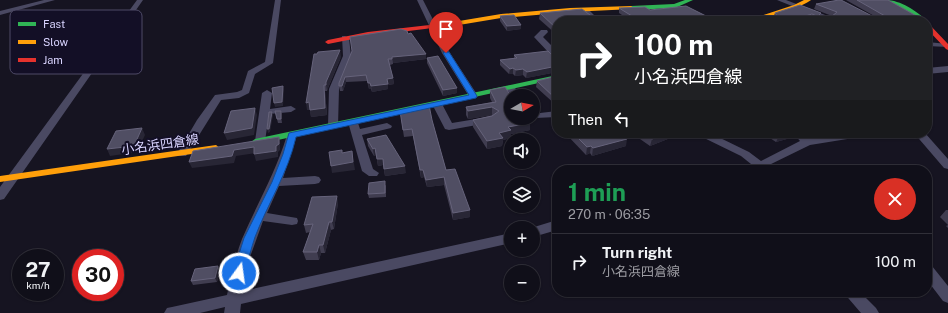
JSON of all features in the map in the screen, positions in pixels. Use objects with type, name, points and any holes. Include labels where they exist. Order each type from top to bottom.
[{"type":"main road","points":[[889,0],[917,16]]},
{"type":"main road","points":[[764,16],[812,2]]},
{"type":"main road","points":[[328,42],[345,38],[456,24],[501,16],[586,10],[631,9],[685,4]]},
{"type":"main road","points":[[932,30],[947,47]]},
{"type":"main road","points":[[246,143],[292,135],[552,78]]},
{"type":"main road","name":"小名浜四倉線","points":[[0,179],[224,147]]},
{"type":"street","points":[[15,10],[52,0]]},
{"type":"street","points":[[133,10],[140,0]]},
{"type":"street","points":[[182,154],[202,120],[218,97],[239,95],[246,91],[252,73],[269,63],[278,0]]},
{"type":"street","points":[[420,0],[446,53],[473,96]]},
{"type":"street","points":[[780,0],[824,16]]},
{"type":"street","points":[[586,10],[591,16]]},
{"type":"street","points":[[0,14],[10,11]]},
{"type":"street","points":[[544,32],[538,37],[552,51]]},
{"type":"street","points":[[333,126],[334,89],[347,56],[345,38]]},
{"type":"street","points":[[932,45],[947,47]]},
{"type":"street","points":[[932,71],[948,69]]},
{"type":"street","points":[[0,196],[87,74]]},
{"type":"street","points":[[260,141],[267,93]]},
{"type":"street","points":[[437,104],[449,127],[492,119]]},
{"type":"street","points":[[265,112],[291,109]]},
{"type":"street","points":[[540,116],[552,115]]},
{"type":"street","points":[[353,122],[368,171],[373,173]]},
{"type":"street","points":[[356,133],[387,126]]},
{"type":"street","points":[[233,306],[242,260],[250,238],[276,182],[287,154],[292,135]]},
{"type":"street","points":[[712,138],[745,154],[760,165]]},
{"type":"street","points":[[803,138],[807,142]]},
{"type":"street","points":[[767,165],[807,142],[833,138]]},
{"type":"street","points":[[924,138],[948,166]]},
{"type":"street","points":[[276,182],[315,180]]},
{"type":"street","points":[[260,216],[292,221]]},
{"type":"street","points":[[540,230],[552,226]]},
{"type":"street","points":[[172,313],[233,306],[504,240]]},
{"type":"street","points":[[932,276],[948,297]]},
{"type":"street","points":[[855,297],[871,313]]},
{"type":"building","points":[[841,0],[872,16],[832,16],[837,12],[816,4]]},
{"type":"building","points":[[857,0],[888,0],[916,16],[885,16]]},
{"type":"building","points":[[800,5],[821,13],[818,16],[812,14],[805,16],[777,16],[775,13]]},
{"type":"building","points":[[686,6],[706,16],[632,16],[619,8],[645,7],[650,10]]},
{"type":"building","points":[[582,9],[591,16],[552,16],[552,24],[540,13]]},
{"type":"building","points":[[514,15],[521,25],[507,26],[500,16]]},
{"type":"building","points":[[401,29],[407,31],[408,34],[411,33],[426,54],[392,57],[392,59],[388,59],[393,78],[387,79],[388,84],[371,86],[370,83],[368,83],[366,75],[345,77],[342,86],[339,86],[352,51],[350,37]]},
{"type":"building","points":[[340,50],[326,85],[324,85],[325,108],[310,110],[309,102],[306,103],[314,54],[317,54],[318,52]]},
{"type":"building","points":[[548,51],[552,55],[552,67],[527,72],[523,69],[510,69],[500,60],[517,58],[514,55]]},
{"type":"building","points":[[438,56],[457,88],[443,90],[427,58]]},
{"type":"building","points":[[552,77],[552,95],[537,81]]},
{"type":"building","points":[[283,86],[282,102],[274,103],[272,88]]},
{"type":"building","points":[[505,87],[506,89],[504,89],[504,125],[519,125],[508,127],[511,130],[499,133],[503,138],[487,141],[473,120],[492,116],[499,111],[492,107],[468,111],[466,107],[496,102],[490,90]]},
{"type":"building","points":[[429,105],[446,170],[455,169],[470,210],[453,213],[444,177],[426,180],[423,170],[420,170],[412,129],[403,130],[400,111]]},
{"type":"building","points":[[255,108],[252,128],[224,133],[231,111]]},
{"type":"building","points":[[275,111],[281,111],[281,119],[277,119]]},
{"type":"building","points":[[269,112],[272,112],[269,129],[267,129]]},
{"type":"building","points":[[142,128],[134,146],[107,149],[116,131]]},
{"type":"building","points":[[386,135],[405,166],[384,169],[383,159],[377,159],[375,148],[373,149],[367,139]]},
{"type":"building","points":[[279,137],[279,144],[276,146],[276,151],[254,154],[254,147],[234,150],[232,156],[189,162],[193,151]]},
{"type":"building","points":[[578,138],[627,139],[593,148],[591,146],[587,147]]},
{"type":"building","points":[[342,150],[342,153],[352,151],[353,162],[331,166],[329,152]]},
{"type":"building","points":[[385,181],[385,193],[368,194],[369,183]]},
{"type":"building","points":[[337,196],[332,222],[329,222],[323,245],[319,245],[317,252],[303,252],[313,224],[304,225],[312,197]]},
{"type":"building","points":[[218,266],[215,278],[191,281],[195,269]]},
{"type":"traffic: fast","points":[[631,8],[675,6],[690,0]]},
{"type":"traffic: fast","points":[[889,0],[917,16]]},
{"type":"traffic: fast","points":[[255,142],[552,78]]},
{"type":"traffic: slow","points":[[764,16],[796,6],[808,0]]},
{"type":"traffic: slow","points":[[447,25],[501,16],[570,10],[631,8]]},
{"type":"traffic: slow","points":[[0,179],[216,148]]},
{"type":"traffic: jam","points":[[328,42],[368,34],[447,25]]},
{"type":"traffic: jam","points":[[932,30],[948,48]]},
{"type":"route","points":[[239,273],[250,238],[276,182],[287,154],[292,135],[473,96],[446,53]]}]
